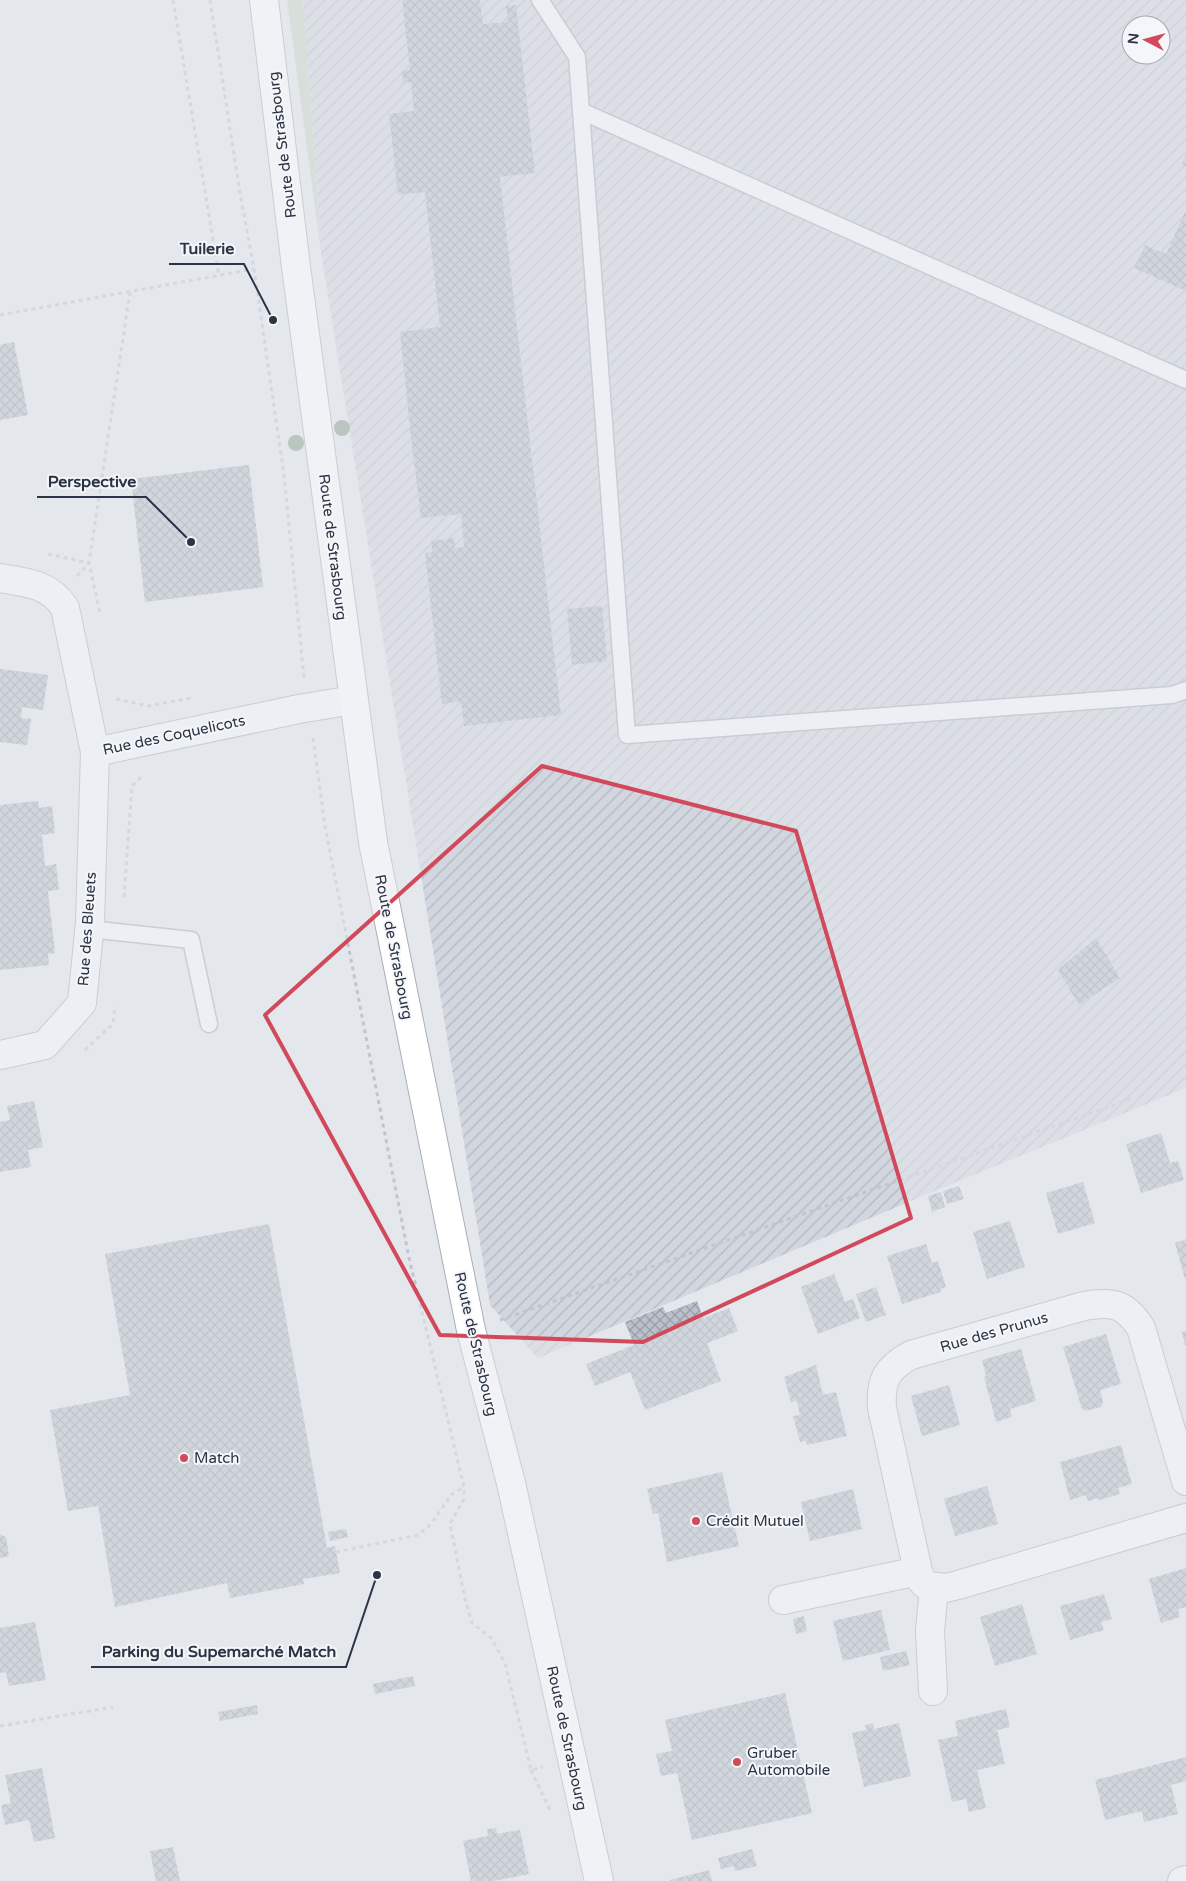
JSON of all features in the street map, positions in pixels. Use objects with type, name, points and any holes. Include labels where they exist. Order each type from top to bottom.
[{"type":"main road","name":"Route de Strasbourg","points":[[264,0],[296,267],[373,842],[471,1330],[511,1483],[574,1761],[578,1793],[599,1881]]},
{"type":"street","points":[[0,578],[37,586],[58,597]]},
{"type":"street","name":"Rue des Coquelicots","points":[[58,597],[65,608],[68,619],[95,752],[353,700]]},
{"type":"street","name":"Rue des Bleuets","points":[[0,1055],[45,1046],[82,1003],[89,929],[95,752]]},
{"type":"street","name":"Rue des Prunus","points":[[933,1691],[926,1579],[882,1408],[881,1395],[888,1371],[897,1363],[911,1355],[1084,1306],[1100,1303],[1123,1307],[1133,1316],[1141,1328],[1186,1480]]},
{"type":"street","points":[[783,1600],[926,1579],[946,1588],[1186,1518]]},
{"type":"street","points":[[1182,1881],[1186,1880]]},
{"type":"lane","points":[[540,0],[577,57],[627,735],[1172,695],[1186,690]]},
{"type":"lane","points":[[581,111],[1186,380]]},
{"type":"lane","points":[[89,929],[191,940],[209,1024]]},
{"type":"path","points":[[173,0],[219,276]]},
{"type":"path","points":[[210,0],[254,270],[284,475],[304,678],[325,826],[409,1258],[464,1487],[464,1500],[450,1524],[458,1571],[472,1623],[491,1638],[505,1663],[531,1770],[574,1761]]},
{"type":"path","points":[[0,314],[254,270]]},
{"type":"path","points":[[100,616],[89,562],[130,292]]},
{"type":"path","points":[[45,554],[89,562]]},
{"type":"path","points":[[58,597],[89,562]]},
{"type":"path","points":[[295,680],[304,678]]},
{"type":"path","points":[[113,694],[116,699],[148,706],[197,697]]},
{"type":"path","points":[[122,933],[132,786],[149,769]]},
{"type":"path","points":[[80,1055],[113,1024],[116,997]]},
{"type":"path","points":[[471,1330],[1131,1099]]},
{"type":"path","points":[[336,1552],[418,1535],[431,1524],[452,1494],[464,1487]]},
{"type":"path","points":[[0,1726],[113,1707]]},
{"type":"highlighted area","points":[[542,766],[796,831],[911,1218],[643,1342],[440,1335],[265,1015]]},
{"type":"shaded area","points":[[303,0],[1186,0],[1186,1088],[925,1195],[538,1358],[490,1305],[321,252]]},
{"type":"green space","points":[[287,0],[303,0],[321,252]]},
{"type":"building","points":[[402,0],[480,0],[483,24],[508,22],[506,6],[516,5],[535,173],[500,177],[561,715],[464,726],[461,701],[442,704],[425,553],[432,552],[431,541],[454,538],[455,548],[464,547],[461,514],[421,518],[411,438],[400,332],[440,327],[425,192],[398,195],[389,114],[414,111],[411,82],[403,83],[402,71],[410,70]]},
{"type":"building","points":[[1186,154],[1186,166],[1182,164]]},
{"type":"building","points":[[1186,210],[1186,291],[1134,268],[1145,245],[1166,254]]},
{"type":"building","points":[[14,342],[28,415],[0,420],[0,345]]},
{"type":"building","points":[[249,465],[263,587],[145,602],[131,479]]},
{"type":"building","points":[[602,606],[607,661],[572,665],[567,609]]},
{"type":"building","points":[[0,669],[48,675],[43,710],[22,707],[21,718],[31,719],[27,745],[0,742]]},
{"type":"building","points":[[38,801],[39,808],[52,806],[55,833],[42,835],[45,866],[56,864],[59,890],[48,891],[55,953],[48,954],[49,965],[0,970],[0,805]]},
{"type":"building","points":[[1096,938],[1120,978],[1079,1005],[1058,970]]},
{"type":"building","points":[[34,1101],[43,1147],[28,1150],[31,1167],[0,1172],[0,1122],[10,1120],[7,1106]]},
{"type":"building","points":[[1161,1133],[1170,1163],[1178,1161],[1184,1180],[1141,1193],[1126,1144]]},
{"type":"building","points":[[1083,1182],[1095,1223],[1058,1234],[1046,1193]]},
{"type":"building","points":[[959,1186],[964,1199],[947,1204],[943,1191]]},
{"type":"building","points":[[941,1192],[945,1207],[932,1212],[928,1196]]},
{"type":"building","points":[[1010,1221],[1025,1267],[987,1279],[973,1232]]},
{"type":"building","name":"Match","points":[[269,1224],[327,1548],[335,1546],[340,1573],[303,1579],[304,1584],[230,1598],[227,1583],[115,1607],[98,1506],[68,1511],[50,1410],[130,1395],[105,1254]]},
{"type":"building","points":[[1186,1239],[1186,1279],[1185,1279],[1175,1243]]},
{"type":"building","points":[[926,1244],[932,1263],[938,1261],[946,1287],[940,1289],[941,1292],[902,1304],[887,1256]]},
{"type":"building","points":[[834,1274],[845,1302],[853,1299],[860,1318],[818,1334],[801,1287]]},
{"type":"building","points":[[876,1287],[886,1315],[866,1322],[856,1294]]},
{"type":"building","points":[[697,1301],[703,1318],[729,1308],[738,1331],[707,1343],[721,1381],[645,1410],[630,1372],[595,1386],[586,1364],[634,1345],[625,1322],[663,1307],[666,1313]]},
{"type":"building","points":[[1186,1331],[1186,1345],[1185,1345],[1182,1332]]},
{"type":"building","points":[[1106,1334],[1121,1384],[1100,1390],[1103,1402],[1101,1407],[1086,1411],[1082,1409],[1063,1347]]},
{"type":"building","points":[[1021,1349],[1036,1401],[1010,1409],[1012,1417],[996,1422],[984,1377],[986,1376],[982,1360]]},
{"type":"building","points":[[816,1365],[823,1395],[836,1392],[847,1436],[807,1445],[806,1441],[800,1442],[793,1416],[800,1415],[797,1401],[791,1402],[784,1377]]},
{"type":"building","points":[[949,1385],[960,1425],[922,1436],[911,1396]]},
{"type":"building","points":[[1121,1445],[1132,1484],[1118,1488],[1120,1494],[1099,1500],[1098,1498],[1088,1501],[1086,1495],[1070,1500],[1060,1462]]},
{"type":"building","name":"Crédit Mutuel","points":[[722,1472],[739,1546],[667,1562],[658,1513],[653,1514],[647,1489]]},
{"type":"building","points":[[987,1486],[998,1524],[955,1536],[944,1499]]},
{"type":"building","points":[[853,1489],[862,1529],[810,1541],[801,1502]]},
{"type":"building","points":[[346,1529],[348,1537],[330,1541],[328,1532]]},
{"type":"building","points":[[0,1534],[6,1537],[9,1556],[0,1558]]},
{"type":"building","points":[[1186,1568],[1186,1607],[1178,1609],[1180,1617],[1161,1623],[1149,1579]]},
{"type":"building","points":[[1104,1594],[1112,1619],[1101,1622],[1104,1630],[1070,1640],[1060,1606]]},
{"type":"building","points":[[1022,1604],[1037,1654],[995,1666],[980,1617]]},
{"type":"building","points":[[881,1610],[890,1650],[843,1661],[833,1621]]},
{"type":"building","points":[[804,1616],[807,1631],[796,1634],[793,1619]]},
{"type":"building","points":[[35,1622],[46,1680],[9,1686],[6,1672],[0,1673],[0,1628]]},
{"type":"building","points":[[906,1651],[910,1665],[883,1671],[880,1657]]},
{"type":"building","points":[[413,1676],[415,1686],[375,1694],[373,1684]]},
{"type":"building","name":"Gruber Automobile","points":[[785,1693],[812,1813],[692,1840],[677,1773],[661,1776],[656,1754],[672,1751],[665,1720]]},
{"type":"building","points":[[257,1705],[258,1714],[220,1721],[218,1712]]},
{"type":"building","points":[[1006,1709],[1010,1727],[997,1730],[1005,1764],[977,1770],[986,1808],[969,1812],[966,1799],[952,1802],[938,1740],[958,1736],[955,1721]]},
{"type":"building","points":[[873,1723],[874,1729],[899,1723],[911,1776],[864,1787],[852,1733],[866,1730],[865,1725]]},
{"type":"building","points":[[1186,1757],[1186,1781],[1171,1785],[1178,1814],[1144,1822],[1142,1811],[1105,1820],[1095,1780]]},
{"type":"building","points":[[42,1768],[55,1838],[34,1842],[29,1820],[5,1825],[1,1805],[11,1803],[5,1775]]},
{"type":"building","points":[[496,1828],[497,1834],[520,1830],[529,1874],[494,1881],[471,1881],[463,1841],[488,1836],[487,1829]]},
{"type":"building","points":[[173,1847],[180,1881],[156,1881],[150,1851]]},
{"type":"building","points":[[752,1849],[757,1866],[735,1871],[734,1866],[721,1869],[718,1858]]},
{"type":"building","points":[[709,1870],[712,1881],[670,1881],[670,1880]]},
{"type":"place","name":"Tuilerie","points":[[273,320]]},
{"type":"place","name":"Perspective","points":[[191,542]]},
{"type":"place","name":"Match","points":[[184,1458]]},
{"type":"place","name":"Crédit Mutuel","points":[[696,1521]]},
{"type":"place","name":"Parking du Supemarché Match","points":[[377,1575]]},
{"type":"place","name":"Gruber Automobile","points":[[737,1762]]}]
